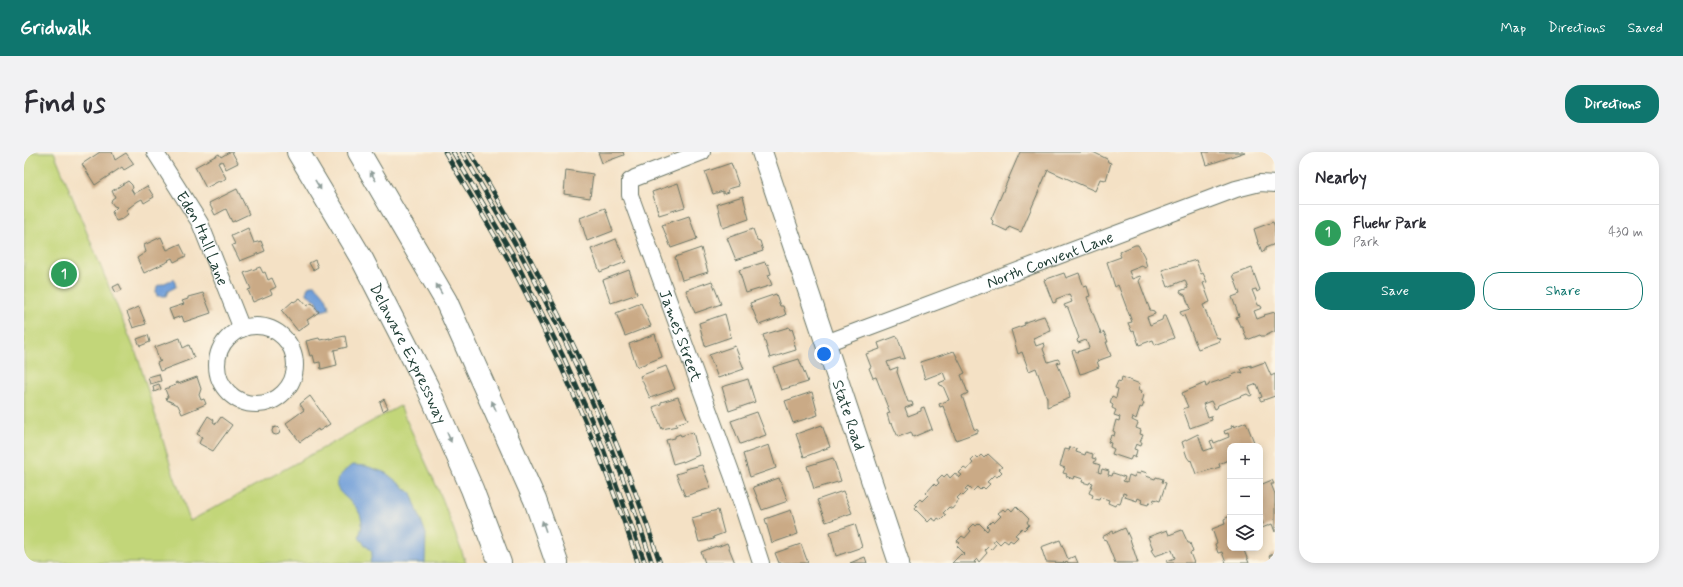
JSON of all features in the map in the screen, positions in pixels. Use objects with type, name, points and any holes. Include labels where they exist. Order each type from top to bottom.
[{"type":"highway","name":"Delaware Expressway","points":[[298,152],[363,261],[427,386],[472,489],[500,563]]},
{"type":"highway","points":[[359,152],[446,301],[535,500],[557,563]]},
{"type":"main road","name":"State Road","points":[[762,152],[899,563]]},
{"type":"street","name":"Eden Hall Lane","points":[[155,152],[200,222],[242,329]]},
{"type":"street","name":"James Street","points":[[702,152],[635,178],[630,181],[630,195],[733,477],[761,563]]},
{"type":"street","name":"North Convent Lane","points":[[826,343],[1236,189],[1256,183],[1275,184]]},
{"type":"street","points":[[258,326],[274,330],[286,340],[292,351],[295,363],[292,379],[284,393],[270,402],[254,404],[238,400],[226,390],[218,375],[218,359],[221,347],[228,337],[242,329],[258,326]]},
{"type":"green space","points":[[24,152],[54,152],[138,358],[171,467],[190,521],[400,406],[442,498],[466,563],[24,563]]},
{"type":"water","points":[[174,279],[176,287],[168,291],[166,296],[157,296],[157,286]]},
{"type":"water","points":[[310,285],[315,285],[323,293],[328,302],[329,309],[321,311],[317,301],[307,294],[307,289]]},
{"type":"water","points":[[352,465],[366,466],[386,473],[411,493],[426,534],[425,563],[370,563],[372,552],[359,538],[362,523],[359,513],[354,505],[337,488],[337,482],[341,475]]},
{"type":"building","points":[[100,152],[112,152],[115,160],[126,153],[134,164],[124,170],[122,167],[95,185],[82,164]]},
{"type":"building","points":[[229,152],[232,152],[238,163],[226,169],[222,161],[218,163],[226,178],[221,182],[219,181],[206,188],[195,167],[219,154],[221,157]]},
{"type":"building","points":[[598,152],[623,152],[624,155],[602,163]]},
{"type":"building","points":[[1020,152],[1093,152],[1107,159],[1108,162],[1111,163],[1106,180],[1100,179],[1095,191],[1048,170],[1021,232],[1009,227],[1007,231],[992,224],[993,221],[991,219]]},
{"type":"building","points":[[1203,152],[1245,152],[1207,165]]},
{"type":"building","points":[[731,163],[739,186],[728,189],[729,192],[723,194],[723,191],[713,194],[705,172]]},
{"type":"building","points":[[566,170],[593,174],[590,198],[564,194]]},
{"type":"building","points":[[128,181],[132,185],[133,188],[131,189],[134,194],[147,186],[154,197],[144,203],[142,199],[138,201],[126,210],[128,214],[122,219],[116,221],[112,212],[117,207],[111,202],[115,197],[112,191]]},
{"type":"building","points":[[678,183],[685,207],[659,215],[652,192]]},
{"type":"building","points":[[237,189],[249,214],[232,222],[226,209],[215,215],[209,203]]},
{"type":"building","points":[[743,196],[749,219],[723,228],[717,204]]},
{"type":"building","points":[[605,208],[613,231],[587,241],[580,218]]},
{"type":"building","points":[[689,216],[697,239],[671,248],[662,225]]},
{"type":"building","points":[[1273,222],[1275,227],[1275,244],[1265,248],[1265,251],[1262,252],[1259,244],[1258,245],[1254,229]]},
{"type":"building","points":[[248,228],[254,243],[261,241],[265,251],[240,261],[232,245],[235,244],[231,236]]},
{"type":"building","points":[[753,229],[757,240],[760,241],[763,251],[736,260],[727,238]]},
{"type":"building","points":[[161,237],[167,250],[180,244],[186,256],[174,262],[172,258],[168,260],[169,261],[144,273],[137,258],[146,252],[144,245]]},
{"type":"building","points":[[616,239],[626,262],[600,272],[591,249]]},
{"type":"building","points":[[1138,245],[1144,256],[1147,267],[1145,268],[1142,266],[1129,271],[1132,279],[1140,276],[1141,278],[1139,281],[1150,310],[1154,311],[1155,314],[1147,317],[1150,325],[1162,320],[1163,316],[1165,316],[1174,338],[1155,345],[1153,340],[1139,345],[1134,331],[1132,332],[1128,323],[1132,322],[1118,285],[1115,287],[1107,262],[1121,257],[1119,252]]},
{"type":"building","points":[[701,248],[708,272],[682,280],[675,257]]},
{"type":"building","points":[[315,260],[318,267],[313,270],[309,263]]},
{"type":"building","points":[[1196,260],[1201,274],[1203,273],[1207,282],[1203,283],[1210,302],[1203,305],[1216,337],[1219,338],[1220,341],[1198,349],[1184,315],[1182,316],[1180,312],[1190,309],[1185,295],[1180,291],[1188,288],[1185,280],[1168,287],[1162,270]]},
{"type":"building","points":[[765,262],[766,265],[768,264],[771,274],[768,275],[772,285],[746,293],[739,270]]},
{"type":"building","points":[[260,267],[263,273],[265,272],[268,280],[272,278],[276,287],[270,290],[272,294],[253,302],[248,290],[251,289],[244,273]]},
{"type":"building","points":[[1252,268],[1260,290],[1257,292],[1256,289],[1252,290],[1258,305],[1262,308],[1254,311],[1257,319],[1275,312],[1275,331],[1265,336],[1260,335],[1247,340],[1242,326],[1240,326],[1236,317],[1239,316],[1232,297],[1240,294],[1233,275]]},
{"type":"building","points":[[629,270],[637,294],[611,303],[603,280]]},
{"type":"building","points":[[1064,273],[1066,278],[1079,273],[1084,287],[1087,286],[1090,296],[1087,297],[1101,334],[1104,332],[1111,356],[1097,361],[1099,367],[1080,374],[1072,351],[1074,350],[1077,352],[1089,348],[1086,340],[1078,343],[1077,340],[1079,338],[1068,308],[1064,305],[1072,302],[1069,294],[1056,299],[1056,302],[1053,303],[1044,280]]},
{"type":"building","points":[[712,281],[721,304],[695,313],[686,290]]},
{"type":"building","points":[[119,284],[122,290],[116,293],[113,287]]},
{"type":"building","points":[[203,293],[211,313],[184,322],[182,316],[173,319],[169,309],[184,304],[182,301],[188,299],[188,297]]},
{"type":"building","points":[[776,294],[780,306],[783,306],[786,315],[759,325],[750,303]]},
{"type":"building","points":[[300,298],[307,306],[312,303],[319,312],[307,320],[309,323],[298,331],[282,311],[293,301],[294,302]]},
{"type":"building","points":[[641,303],[651,326],[625,336],[616,313]]},
{"type":"building","points":[[139,307],[146,324],[133,328],[127,312]]},
{"type":"building","points":[[725,314],[731,337],[705,346],[699,323]]},
{"type":"building","points":[[1044,316],[1051,331],[1033,338],[1036,346],[1044,343],[1045,346],[1043,349],[1048,362],[1058,359],[1060,362],[1057,363],[1070,394],[1070,398],[1047,407],[1047,398],[1036,368],[1029,371],[1022,352],[1018,354],[1011,330],[1025,325],[1024,323],[1028,321]]},
{"type":"building","points":[[789,327],[790,330],[792,329],[795,338],[793,339],[796,350],[770,358],[763,335]]},
{"type":"building","points":[[655,334],[662,357],[637,367],[629,344]]},
{"type":"building","points":[[148,335],[150,342],[140,346],[137,339]]},
{"type":"building","points":[[345,336],[347,347],[334,350],[337,365],[321,369],[320,362],[315,363],[313,355],[310,356],[306,341],[319,338],[320,340]]},
{"type":"building","points":[[897,336],[905,358],[887,362],[890,370],[898,367],[897,372],[908,402],[912,402],[913,405],[905,408],[908,416],[921,411],[921,408],[924,407],[932,429],[913,437],[911,432],[898,437],[892,423],[890,424],[887,414],[890,413],[876,377],[873,378],[866,354],[880,349],[878,343]]},
{"type":"building","points":[[180,338],[183,348],[189,345],[194,358],[160,371],[157,363],[161,361],[159,361],[155,347]]},
{"type":"building","points":[[735,346],[744,369],[718,378],[709,355]]},
{"type":"building","points":[[954,351],[965,373],[961,375],[968,393],[962,396],[974,429],[978,430],[978,432],[956,440],[943,406],[940,407],[939,404],[949,400],[943,386],[939,383],[946,380],[943,372],[925,379],[920,362]]},
{"type":"building","points":[[799,359],[808,382],[781,390],[773,367]]},
{"type":"building","points":[[1265,362],[1271,376],[1275,374],[1275,396],[1261,401],[1259,398],[1262,397],[1257,384],[1249,387],[1252,395],[1250,396],[1247,394],[1218,405],[1215,409],[1211,401],[1203,404],[1208,417],[1211,416],[1212,420],[1190,428],[1183,409],[1188,407],[1182,393],[1205,383],[1206,387],[1209,384],[1233,376],[1232,375],[1240,372],[1243,373],[1241,369]]},
{"type":"building","points":[[666,366],[675,389],[650,398],[640,376]]},
{"type":"building","points":[[159,374],[161,381],[150,384],[148,377]]},
{"type":"building","points":[[197,377],[201,389],[199,395],[201,400],[204,399],[206,404],[182,414],[178,405],[167,400],[166,397],[168,397],[165,389],[176,385],[175,383],[177,382],[178,384]]},
{"type":"building","points":[[1122,377],[1140,384],[1138,389],[1142,391],[1141,394],[1144,395],[1142,402],[1144,403],[1142,408],[1140,407],[1136,419],[1133,417],[1132,420],[1138,423],[1136,428],[1141,430],[1140,434],[1143,435],[1140,442],[1142,442],[1141,446],[1136,444],[1134,449],[1137,450],[1135,458],[1132,456],[1130,460],[1112,454],[1114,449],[1110,447],[1111,443],[1108,442],[1111,435],[1114,436],[1115,432],[1113,431],[1116,420],[1119,421],[1120,417],[1114,415],[1116,410],[1112,408],[1113,405],[1110,403],[1112,396],[1116,398],[1118,389],[1115,388],[1118,381],[1121,382]]},
{"type":"building","points":[[748,379],[755,402],[729,411],[722,387]]},
{"type":"building","points":[[159,384],[161,389],[154,392],[153,386]]},
{"type":"building","points":[[812,392],[818,415],[793,423],[785,401]]},
{"type":"building","points":[[310,396],[330,424],[319,431],[318,429],[300,442],[286,423],[304,410],[300,404]]},
{"type":"building","points":[[678,397],[688,420],[676,424],[677,426],[662,429],[653,407],[661,404],[661,402]]},
{"type":"building","points":[[384,399],[388,408],[383,411],[380,402]]},
{"type":"building","points":[[757,412],[766,435],[740,444],[731,421]]},
{"type":"building","points":[[208,416],[214,420],[213,422],[216,424],[221,417],[232,425],[213,451],[199,443],[202,437],[197,434]]},
{"type":"building","points":[[1246,422],[1254,442],[1227,443],[1227,460],[1219,464],[1220,467],[1196,474],[1191,460],[1190,461],[1187,457],[1182,442],[1198,434],[1204,451],[1213,448],[1210,441],[1213,440],[1214,443],[1229,437],[1228,433],[1225,434],[1224,431],[1232,428],[1231,426],[1234,425],[1234,427]]},
{"type":"building","points":[[822,425],[830,447],[804,457],[796,434]]},
{"type":"building","points":[[274,427],[278,427],[280,431],[278,435],[274,435],[272,433],[272,429]]},
{"type":"building","points":[[693,432],[699,455],[683,462],[673,464],[666,440],[675,438],[675,436],[680,434],[681,436]]},
{"type":"building","points":[[769,445],[776,468],[750,477],[743,454]]},
{"type":"building","points":[[1070,447],[1077,449],[1076,452],[1085,455],[1086,452],[1093,454],[1092,458],[1096,459],[1094,463],[1100,465],[1098,472],[1101,473],[1102,469],[1109,471],[1108,475],[1112,476],[1113,473],[1125,477],[1123,481],[1127,482],[1129,475],[1134,477],[1136,473],[1140,474],[1141,471],[1147,473],[1146,476],[1155,479],[1156,477],[1163,479],[1162,482],[1166,483],[1160,501],[1154,499],[1153,503],[1149,502],[1148,505],[1141,503],[1142,500],[1138,498],[1137,501],[1125,497],[1126,494],[1123,493],[1120,504],[1116,503],[1115,506],[1108,503],[1109,500],[1100,497],[1099,500],[1092,498],[1093,495],[1089,493],[1093,483],[1090,482],[1089,484],[1082,482],[1083,479],[1074,476],[1073,479],[1066,476],[1067,474],[1063,473],[1065,468],[1060,466],[1065,449],[1069,450]]},
{"type":"building","points":[[988,454],[1002,467],[999,469],[1002,472],[997,477],[994,475],[987,482],[990,484],[985,489],[983,487],[980,490],[977,487],[973,491],[968,486],[965,489],[968,491],[963,496],[961,494],[957,498],[959,500],[952,509],[949,507],[943,513],[946,515],[941,520],[938,518],[936,521],[932,518],[928,522],[915,509],[917,506],[915,504],[920,499],[922,501],[928,495],[926,493],[934,484],[936,486],[939,483],[937,480],[942,475],[944,477],[947,474],[950,478],[955,473],[959,478],[962,475],[959,473],[964,468],[967,470],[973,463],[971,461],[976,456],[978,458],[981,455],[984,458]]},
{"type":"building","points":[[833,458],[841,481],[814,489],[807,466]]},
{"type":"building","points":[[702,465],[711,488],[685,496],[676,474],[686,471],[685,469]]},
{"type":"building","points":[[779,478],[788,501],[762,510],[753,487]]},
{"type":"building","points":[[1272,480],[1274,484],[1271,484],[1275,494],[1275,532],[1272,524],[1263,528],[1263,484]]},
{"type":"building","points":[[843,491],[852,513],[826,522],[817,500]]},
{"type":"building","points":[[1016,506],[1029,519],[1027,522],[1029,525],[1024,530],[1022,528],[1015,535],[1018,537],[1013,542],[1010,540],[1008,543],[1004,540],[1000,544],[995,539],[993,542],[996,544],[991,550],[988,547],[985,550],[987,553],[979,562],[977,559],[974,562],[976,563],[952,563],[961,554],[963,556],[965,554],[957,546],[960,543],[957,541],[962,536],[965,538],[971,531],[969,529],[974,524],[976,526],[979,523],[987,531],[989,528],[987,526],[992,521],[994,523],[1001,516],[998,513],[1003,509],[1005,511],[1009,508],[1012,511]]},
{"type":"building","points":[[718,510],[724,533],[713,537],[714,539],[699,542],[692,518]]},
{"type":"building","points":[[791,510],[798,534],[772,543],[765,519]]},
{"type":"building","points":[[1227,518],[1227,551],[1244,551],[1249,563],[1226,563],[1222,552],[1218,553],[1215,544],[1217,543],[1212,529],[1225,524],[1224,519]]},
{"type":"building","points":[[855,524],[862,547],[836,556],[830,532]]},
{"type":"building","points":[[1125,528],[1138,563],[1115,563],[1106,540],[1102,537],[1113,531],[1114,533]]},
{"type":"building","points":[[1167,530],[1169,535],[1182,530],[1188,543],[1190,543],[1193,552],[1190,553],[1194,563],[1167,563],[1167,561],[1175,558],[1172,550],[1155,556],[1151,550],[1153,549],[1148,537]]},
{"type":"building","points":[[1060,540],[1068,559],[1075,556],[1078,563],[1046,562],[1041,547]]},
{"type":"building","points":[[727,543],[735,563],[705,563],[701,552]]},
{"type":"building","points":[[801,544],[808,563],[779,563],[775,553]]},
{"type":"building","points":[[1275,553],[1275,563],[1273,563],[1269,556]]},
{"type":"building","points":[[865,557],[867,563],[850,563]]},
{"type":"railway","points":[[445,152],[508,259],[563,370],[611,485],[638,563]]},
{"type":"railway","points":[[453,152],[513,255],[564,358],[599,437],[645,563]]},
{"type":"railway","points":[[462,152],[519,251],[558,326],[609,443],[639,523],[652,563]]},
{"type":"railway","points":[[470,152],[526,251],[577,352],[600,404],[642,509],[660,563]]},
{"type":"place","name":"Fluehr Park","points":[[64,274]]}]
